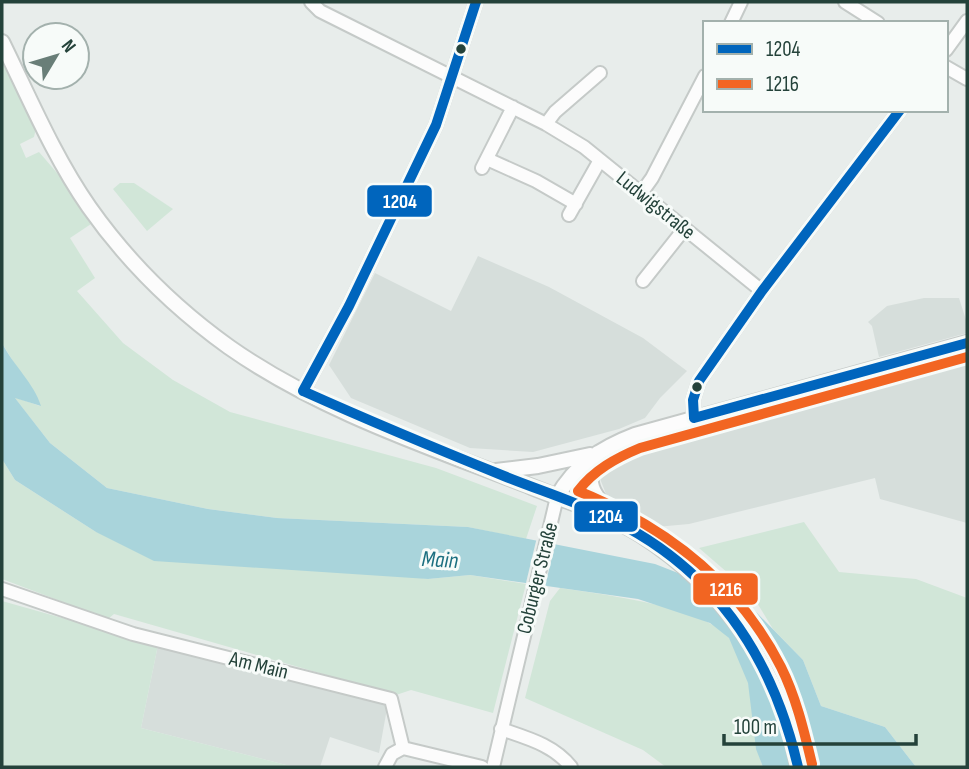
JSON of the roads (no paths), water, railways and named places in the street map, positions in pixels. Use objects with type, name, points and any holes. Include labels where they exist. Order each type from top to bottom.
[{"type":"street","name":"Ludwigstraße","points":[[311,2],[320,11],[546,124],[642,192],[762,291]]},
{"type":"street","points":[[303,391],[387,230],[436,125],[476,2]]},
{"type":"street","points":[[732,21],[741,2]]},
{"type":"street","points":[[845,2],[875,21]]},
{"type":"street","points":[[948,47],[967,21]]},
{"type":"street","points":[[2,42],[65,167],[88,206],[114,240],[174,302],[260,367],[303,391],[375,424],[623,524],[641,535],[701,581],[738,625],[758,656],[781,704],[798,767]]},
{"type":"street","points":[[948,68],[967,79]]},
{"type":"street","points":[[546,124],[555,112],[600,73]]},
{"type":"street","points":[[642,192],[703,80]]},
{"type":"street","points":[[513,107],[485,163],[527,176],[573,209],[600,160]]},
{"type":"street","points":[[694,418],[693,400],[699,381],[762,291],[898,112]]},
{"type":"street","points":[[643,281],[685,228]]},
{"type":"street","name":"Coburger Straße","points":[[493,767],[550,522],[557,497],[575,471],[598,453],[635,435],[967,343]]},
{"type":"street","points":[[493,471],[538,466],[598,453]]},
{"type":"street","points":[[598,453],[592,466],[591,486],[599,501],[623,524]]},
{"type":"street","name":"Am Main","points":[[2,589],[133,634],[391,699],[403,748]]},
{"type":"street","points":[[501,729],[537,742],[562,756],[571,767]]},
{"type":"street","points":[[385,767],[392,754],[403,748],[482,767]]},
{"type":"water","name":"Main","points":[[2,343],[34,390],[41,406],[15,398],[50,443],[107,488],[208,509],[277,518],[468,527],[655,564],[737,596],[803,660],[821,706],[885,727],[916,767],[763,767],[756,749],[748,683],[729,638],[710,623],[638,599],[470,575],[428,579],[154,561],[96,532],[15,480],[2,459]]}]
